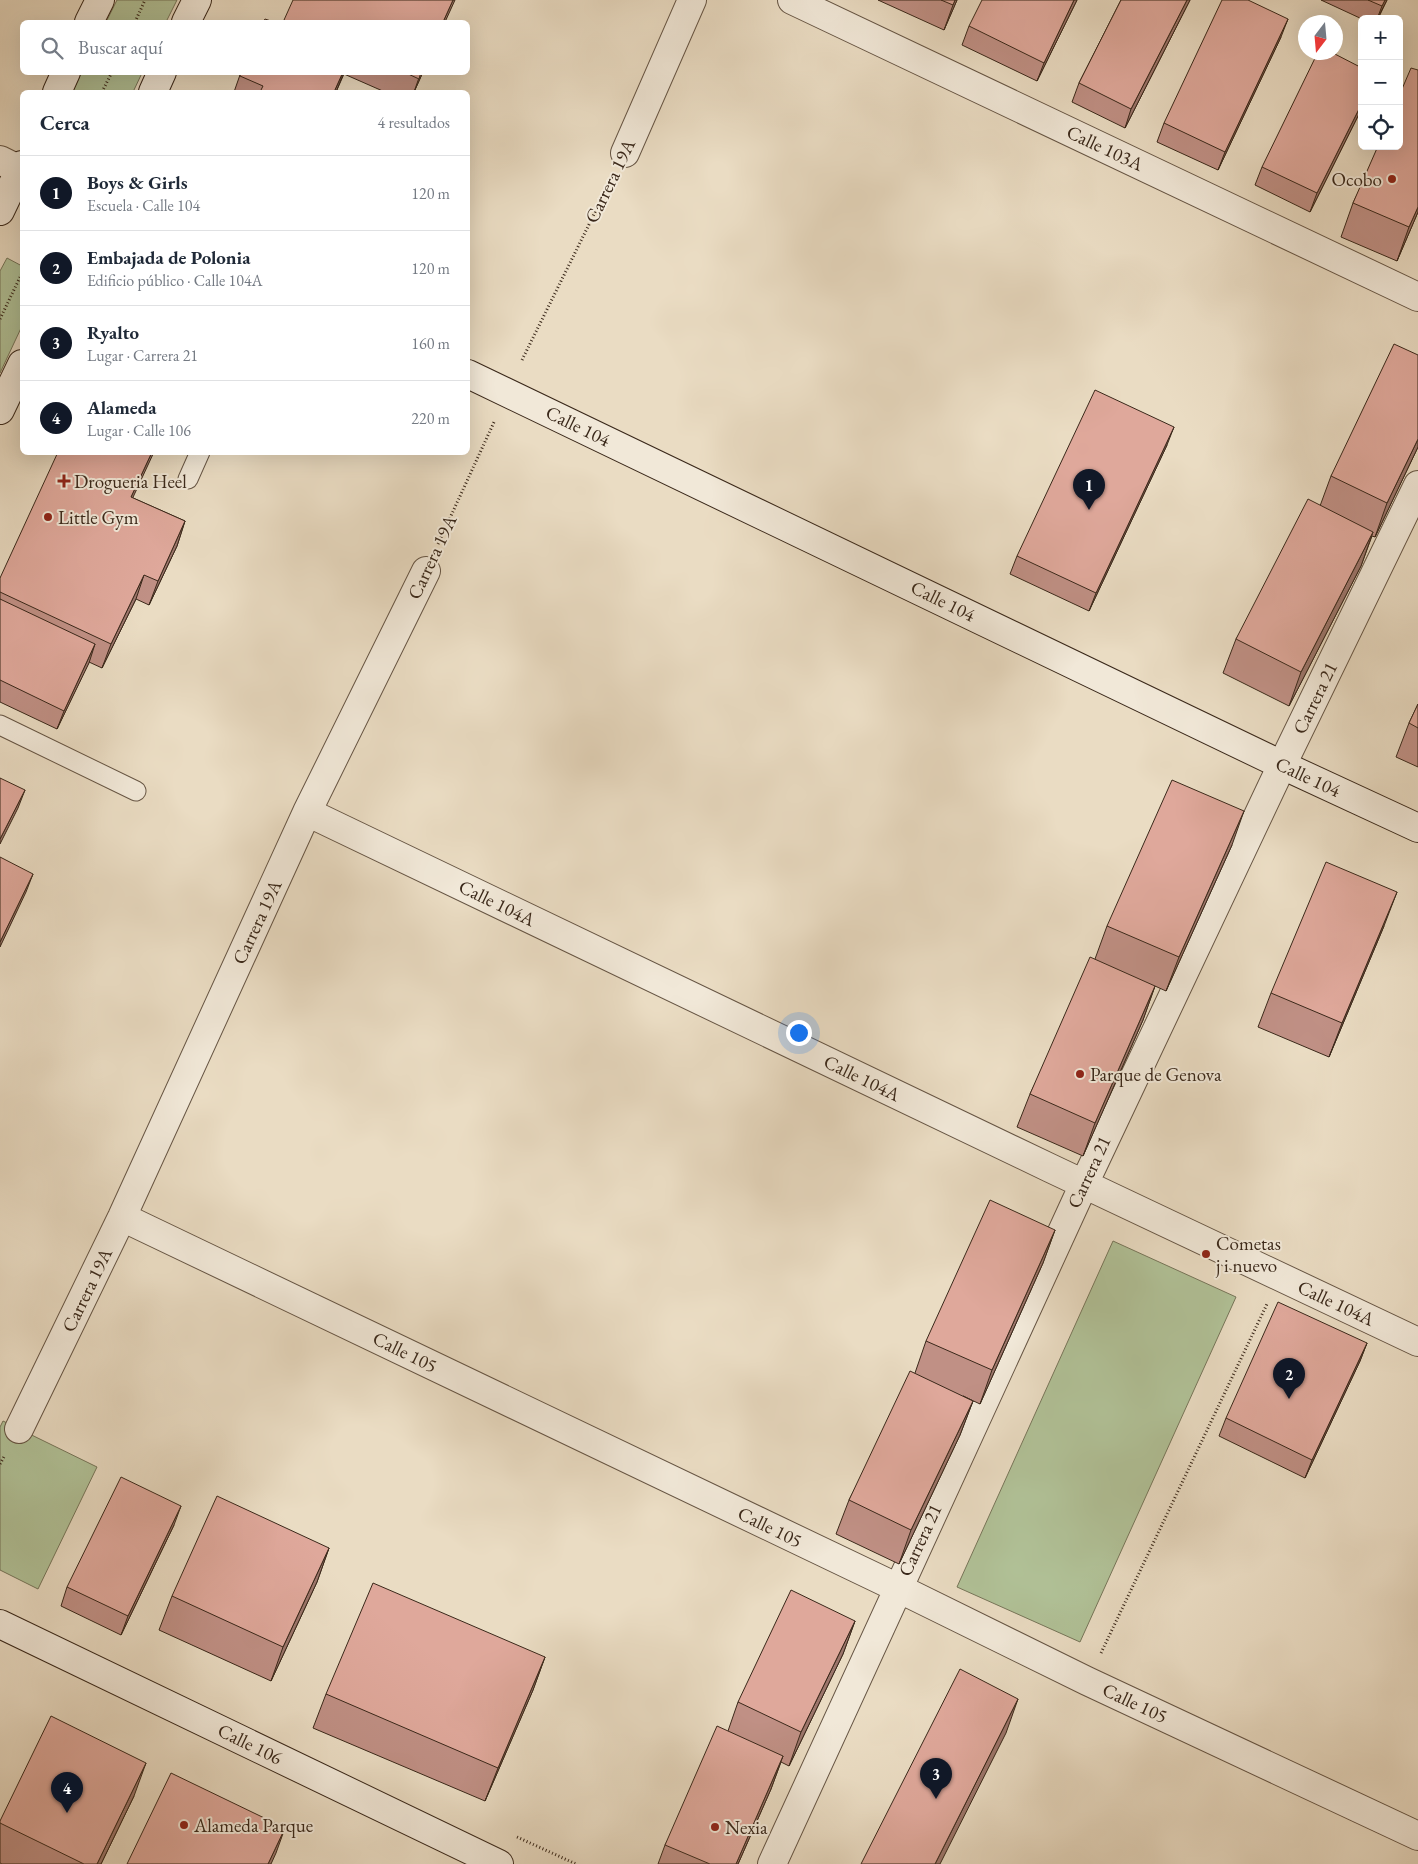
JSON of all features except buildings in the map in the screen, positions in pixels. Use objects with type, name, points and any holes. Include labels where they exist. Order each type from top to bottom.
[{"type":"street","points":[[91,20],[100,0]]},
{"type":"street","points":[[187,20],[197,0]]},
{"type":"street","name":"Carrera 19A","points":[[625,153],[692,0]]},
{"type":"street","name":"Calle 103A","points":[[792,0],[1418,297]]},
{"type":"street","points":[[58,90],[65,75]]},
{"type":"street","points":[[154,90],[161,75]]},
{"type":"street","points":[[0,211],[16,166]]},
{"type":"street","points":[[0,410],[20,368]]},
{"type":"street","name":"Calle 104","points":[[470,375],[1282,765],[1418,828]]},
{"type":"street","name":"Carrera 21","points":[[772,1864],[1084,1184],[1282,765],[1418,485]]},
{"type":"street","name":"Carrera 19A","points":[[19,1428],[122,1217],[307,812],[426,572]]},
{"type":"street","name":"Calle 104A","points":[[307,812],[1418,1342]]},
{"type":"street","name":"Calle 105","points":[[122,1217],[898,1588],[1088,1681],[1418,1836]]},
{"type":"street","name":"Calle 106","points":[[0,1624],[499,1864]]},
{"type":"lane","points":[[188,479],[199,455]]},
{"type":"lane","points":[[0,725],[136,791]]},
{"type":"path","points":[[136,20],[145,0]]},
{"type":"path","points":[[103,90],[110,75]]},
{"type":"path","name":"Carrera 19A","points":[[522,360],[625,153]]},
{"type":"path","points":[[0,319],[20,276]]},
{"type":"path","name":"Carrera 19A","points":[[426,572],[496,417]]},
{"type":"path","points":[[1088,1681],[1280,1277]]},
{"type":"green space","points":[[117,0],[177,0],[167,20],[107,20]]},
{"type":"green space","points":[[80,75],[141,75],[134,90],[73,90]]},
{"type":"green space","points":[[7,258],[20,265],[20,330],[0,373],[0,271]]},
{"type":"green space","points":[[1113,1241],[1236,1297],[1080,1642],[957,1587]]},
{"type":"green space","points":[[3,1421],[97,1467],[38,1589],[0,1570],[0,1427]]},
{"type":"place","name":"Ocobo","points":[[1392,179]]},
{"type":"place","name":"Drogueria Heel","points":[[64,481]]},
{"type":"place","name":"Boys & Girls","points":[[1089,510]]},
{"type":"place","name":"Little Gym","points":[[48,517]]},
{"type":"place","name":"Parque de Genova","points":[[1080,1074]]},
{"type":"place","name":"Cometas j i nuevo","points":[[1206,1254]]},
{"type":"place","name":"Embajada de Polonia","points":[[1289,1399]]},
{"type":"place","name":"Ryalto","points":[[936,1799]]},
{"type":"place","name":"Alameda","points":[[67,1813]]},
{"type":"place","name":"Alameda Parque","points":[[184,1825]]},
{"type":"place","name":"Nexia","points":[[715,1827]]}]
